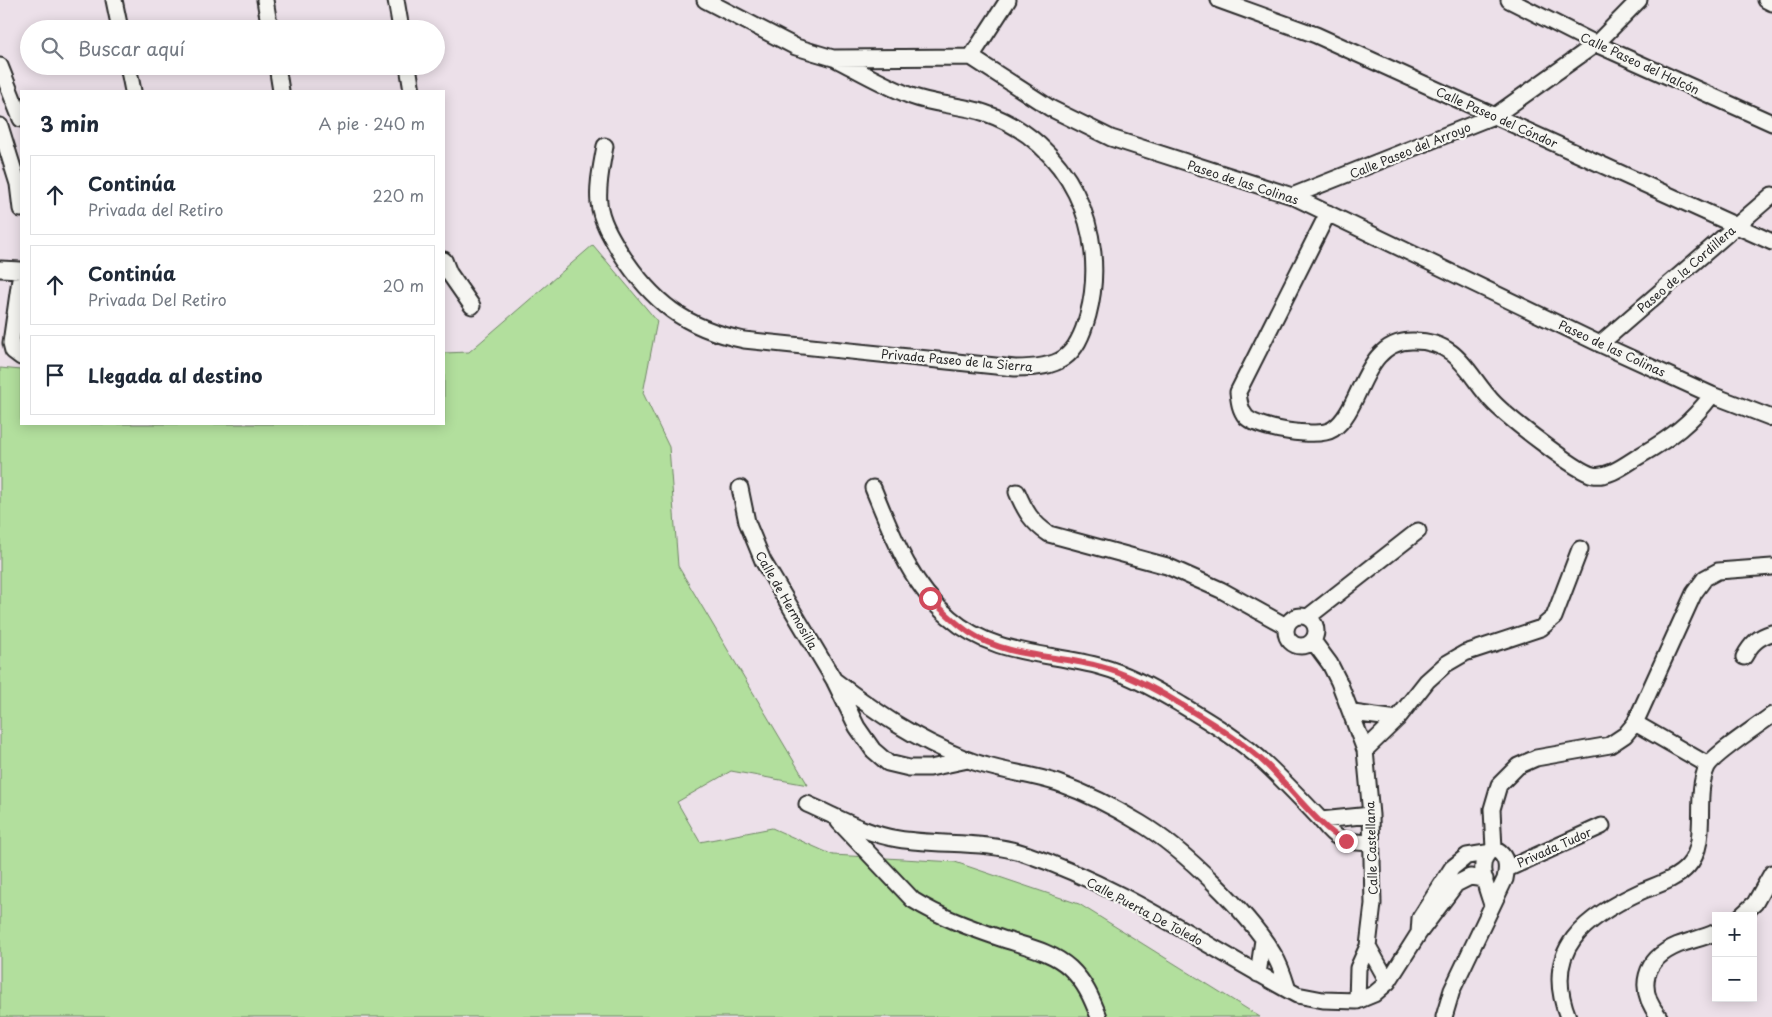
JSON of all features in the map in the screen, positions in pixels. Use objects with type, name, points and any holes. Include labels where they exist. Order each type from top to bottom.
[{"type":"street","points":[[114,0],[118,20]]},
{"type":"street","points":[[265,0],[268,20]]},
{"type":"street","points":[[396,0],[399,20]]},
{"type":"street","points":[[705,0],[796,47],[833,58],[971,57],[1008,0]]},
{"type":"street","name":"Calle Paseo del Cóndor","points":[[1219,0],[1316,35],[1496,115],[1772,242]]},
{"type":"street","name":"Calle Paseo del Halcón","points":[[1509,0],[1596,44],[1772,123]]},
{"type":"street","name":"Calle Paseo del Arroyo","points":[[1292,196],[1496,115],[1596,44],[1638,0]]},
{"type":"street","points":[[1766,0],[1772,3]]},
{"type":"street","name":"Paseo de las Colinas","points":[[971,57],[1050,108],[1110,138],[1292,196],[1600,344],[1712,395],[1772,418]]},
{"type":"street","name":"Privada Paseo de la Sierra","points":[[605,146],[599,202],[603,221],[610,236],[648,290],[669,310],[691,323],[721,336],[744,340],[1015,368],[1035,368],[1056,363],[1068,355],[1076,348],[1085,326],[1091,303],[1095,267],[1090,232],[1081,204],[1072,184],[1058,163],[1041,145],[1014,126],[985,113],[913,97],[833,58]]},
{"type":"street","points":[[0,66],[20,116]]},
{"type":"street","points":[[130,75],[133,90]]},
{"type":"street","points":[[278,75],[281,90]]},
{"type":"street","points":[[409,75],[412,90]]},
{"type":"street","points":[[0,126],[18,184],[20,201]]},
{"type":"street","name":"Paseo de la Cordillera","points":[[1600,344],[1772,195]]},
{"type":"street","points":[[1328,212],[1238,392],[1239,403],[1246,416],[1254,423],[1269,428],[1320,434],[1331,430],[1340,423],[1371,366],[1383,352],[1394,345],[1412,340],[1431,343],[1454,354],[1469,368],[1495,404],[1565,460],[1594,475],[1612,472],[1669,439],[1695,418],[1712,395]]},
{"type":"street","points":[[445,262],[472,306]]},
{"type":"street","points":[[0,269],[20,271]]},
{"type":"street","points":[[20,278],[11,343],[13,351],[20,355]]},
{"type":"street","name":"Calle de Hermosilla","points":[[740,488],[747,522],[763,561],[834,680],[866,741],[880,758],[888,763],[909,768],[930,768],[968,760]]},
{"type":"street","points":[[873,488],[908,567],[930,598],[949,617],[970,633],[992,644],[1027,654],[1102,667],[1179,704],[1246,746],[1338,838],[1354,842],[1372,843]]},
{"type":"street","points":[[1017,492],[1033,522],[1049,534],[1167,566],[1221,590],[1286,626]]},
{"type":"street","points":[[1308,617],[1418,531]]},
{"type":"street","points":[[1365,750],[1397,719],[1427,681],[1446,664],[1465,653],[1541,628],[1554,616],[1580,549]]},
{"type":"street","points":[[1492,905],[1482,859],[1490,851],[1492,809],[1499,785],[1518,766],[1536,758],[1610,745],[1625,734],[1635,723],[1694,593],[1705,578],[1718,571],[1772,567]]},
{"type":"street","points":[[1308,617],[1316,626],[1316,632],[1312,641],[1304,646],[1294,645],[1286,637],[1286,626],[1293,618],[1308,617]]},
{"type":"street","points":[[1744,657],[1750,646],[1758,638],[1772,632]]},
{"type":"street","name":"Calle Castellana","points":[[1312,641],[1330,664],[1353,713],[1365,750],[1371,815],[1373,904],[1368,946],[1358,968],[1357,1001]]},
{"type":"street","name":"Calle de Hermosilla","points":[[834,680],[901,729],[968,760]]},
{"type":"street","points":[[1353,713],[1397,719]]},
{"type":"street","points":[[1568,1017],[1559,978],[1565,952],[1583,926],[1608,907],[1674,876],[1688,866],[1698,850],[1701,820],[1699,802],[1708,765],[1772,715]]},
{"type":"street","points":[[1635,723],[1708,765]]},
{"type":"street","points":[[968,760],[1057,783],[1097,800],[1141,823],[1197,868],[1245,918],[1281,967],[1288,990]]},
{"type":"street","name":"Calle Puerta De Toledo","points":[[807,804],[866,831],[896,839],[930,843],[979,844],[1025,854],[1117,893],[1297,995],[1323,1000],[1357,1001],[1374,994],[1388,982],[1419,933],[1456,884],[1470,877],[1485,879]]},
{"type":"street","points":[[832,815],[913,900],[944,917],[1046,953],[1071,968],[1089,990],[1099,1017]]},
{"type":"street","points":[[1321,820],[1371,815]]},
{"type":"street","name":"Privada Tudor","points":[[1507,869],[1602,826]]},
{"type":"street","points":[[1444,1017],[1452,990],[1500,891],[1507,869],[1501,852],[1490,851]]},
{"type":"street","name":"Calle Puerta De Toledo","points":[[1419,933],[1420,918],[1452,868],[1467,856],[1490,851]]},
{"type":"street","points":[[1745,912],[1755,903],[1772,873]]},
{"type":"street","points":[[1659,1017],[1650,1006],[1646,991],[1646,978],[1651,966],[1662,955],[1678,946],[1712,933]]},
{"type":"street","points":[[1258,974],[1263,940]]},
{"type":"street","points":[[1368,946],[1388,982]]},
{"type":"green space","points":[[593,245],[657,321],[643,393],[669,447],[678,566],[808,785],[731,771],[677,802],[700,842],[772,828],[833,855],[955,862],[1079,904],[1260,1017],[0,1017],[0,368],[20,370],[20,425],[445,425],[445,353],[469,352]]},
{"type":"route","points":[[930,598],[949,617],[970,633],[992,644],[1027,654],[1102,667],[1142,684],[1179,704],[1246,746],[1321,820],[1331,833],[1346,841]]}]
